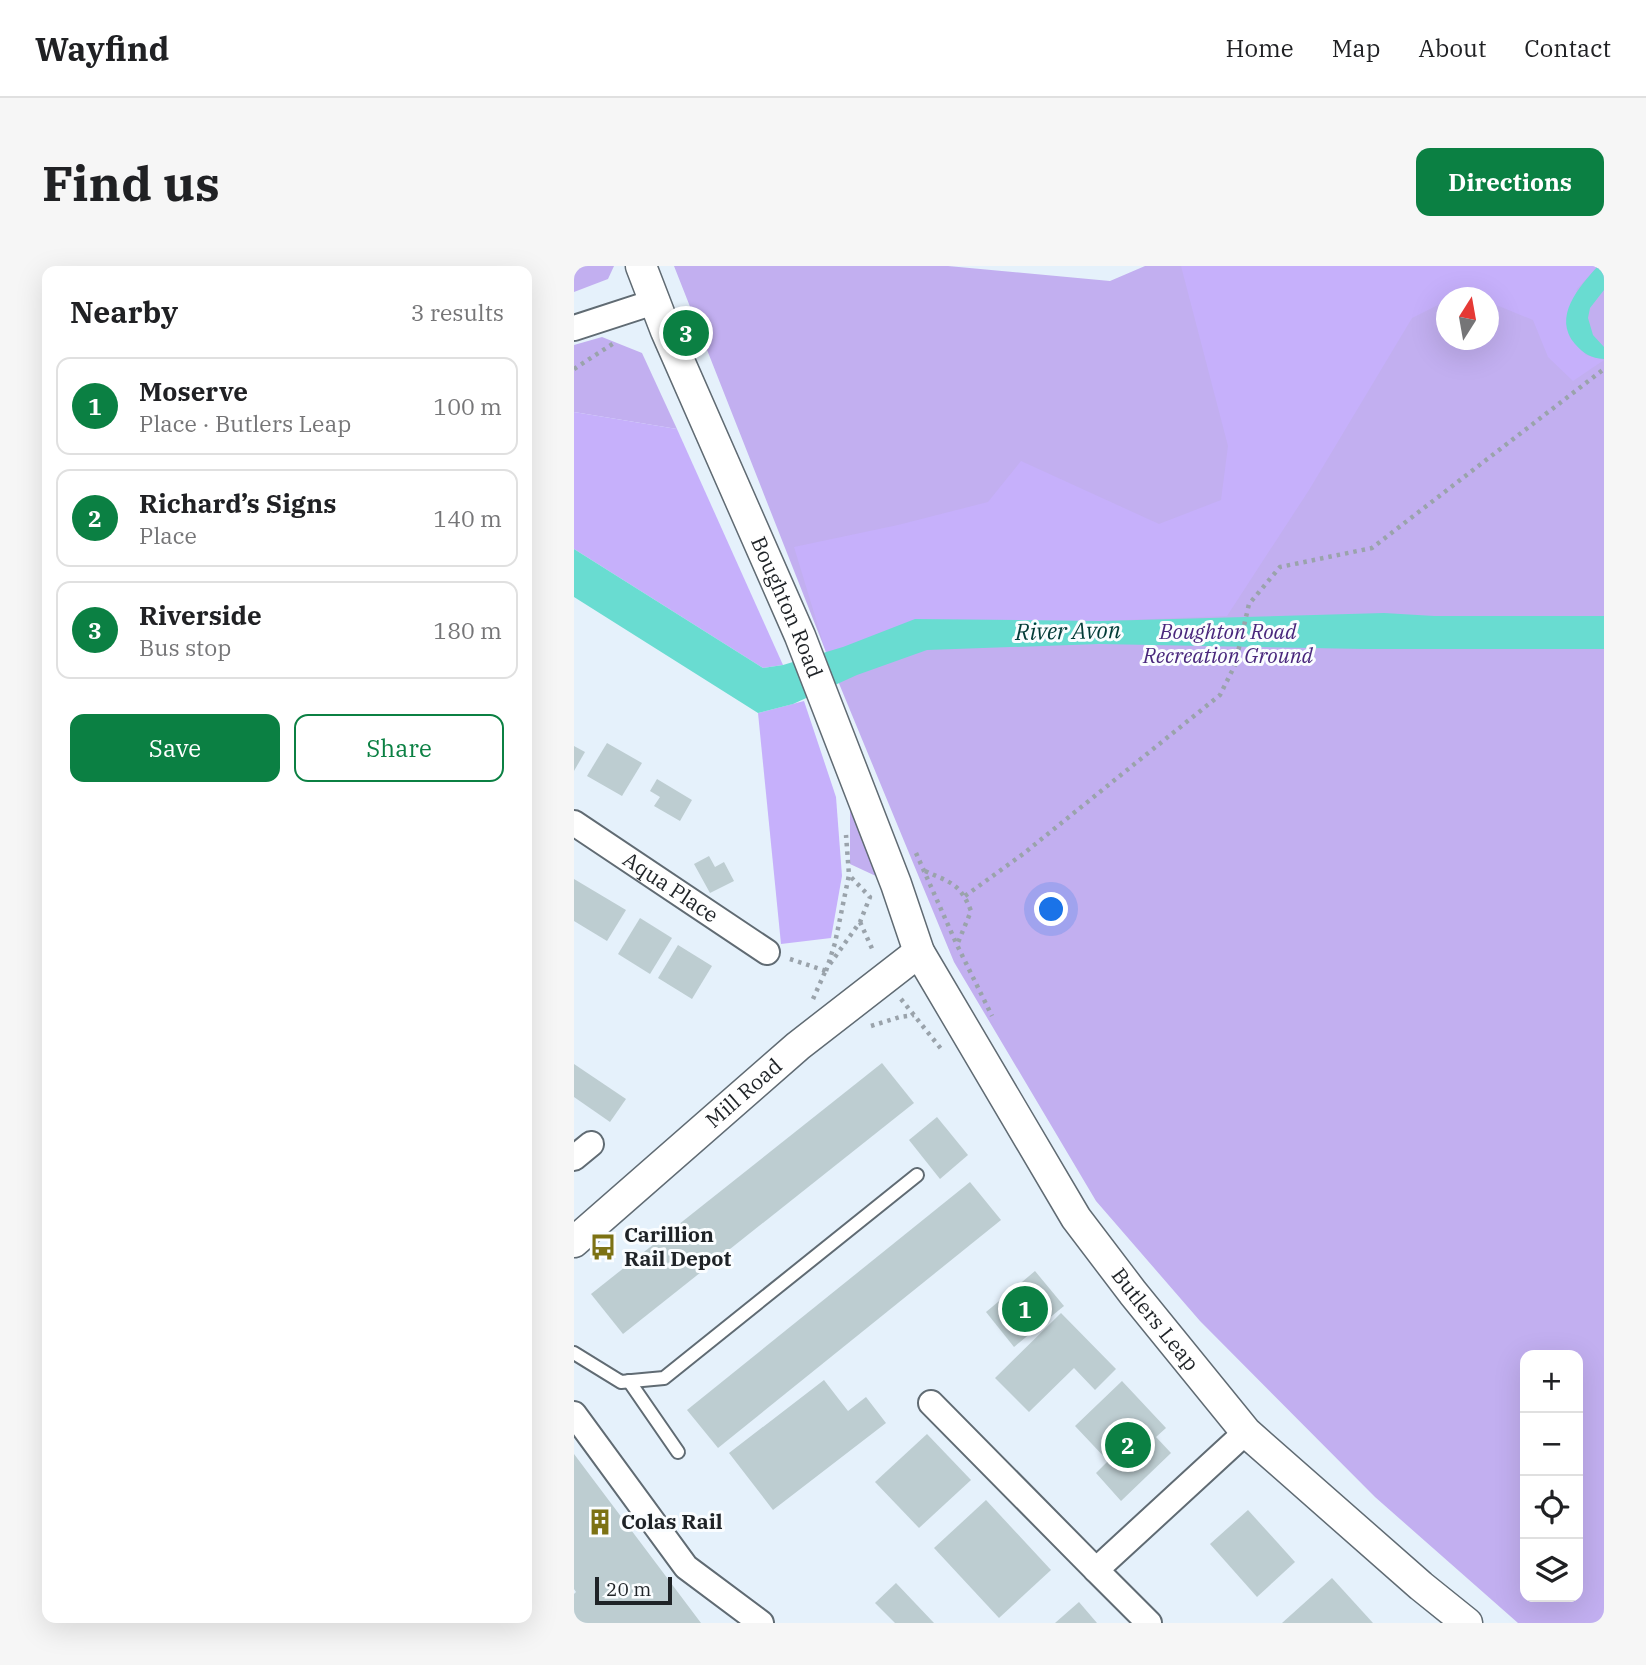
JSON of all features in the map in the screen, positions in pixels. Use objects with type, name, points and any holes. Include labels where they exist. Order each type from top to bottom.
[{"type":"street","name":"Boughton Road","points":[[641,266],[654,302],[800,636],[896,884],[919,953]]},
{"type":"street","points":[[574,328],[654,302]]},
{"type":"street","name":"Aqua Place","points":[[574,823],[767,952]]},
{"type":"street","name":"Butlers Leap","points":[[919,953],[955,1042],[1076,1218],[1132,1293],[1246,1432],[1466,1623]]},
{"type":"street","name":"Mill Road","points":[[574,1242],[798,1046],[919,953]]},
{"type":"street","points":[[931,1403],[1149,1623]]},
{"type":"street","points":[[574,1414],[687,1567],[761,1623]]},
{"type":"street","points":[[1096,1570],[1246,1432]]},
{"type":"lane","points":[[574,1353],[621,1382],[664,1378],[917,1175]]},
{"type":"lane","points":[[629,1381],[678,1452]]},
{"type":"path","points":[[574,369],[618,341]]},
{"type":"path","points":[[965,896],[1023,854],[1220,695],[1235,665],[1249,604],[1280,567],[1373,548],[1602,370]]},
{"type":"path","points":[[811,1002],[826,971],[835,943],[849,875],[845,824]]},
{"type":"path","points":[[866,1027],[914,1015],[955,1042],[993,1019],[957,945],[924,871],[957,886],[965,896],[971,911],[957,945]]},
{"type":"path","points":[[826,971],[860,922],[870,897],[849,875]]},
{"type":"path","points":[[767,952],[826,971]]},
{"type":"green space","points":[[574,266],[614,266],[608,279],[574,292]]},
{"type":"green space","name":"Boughton Road Recreation Ground","points":[[674,266],[948,266],[1110,281],[1145,266],[1604,266],[1604,1623],[1518,1623],[1375,1497],[1200,1321],[1096,1201],[954,962],[826,652]]},
{"type":"green space","points":[[602,337],[642,353],[677,429],[574,412],[574,345]]},
{"type":"green space","points":[[850,810],[878,877],[850,864]]},
{"type":"shaded area","points":[[1181,266],[1598,266],[1577,289],[1569,336],[1586,355],[1604,360],[1573,381],[1548,357],[1533,320],[1499,306],[1499,287],[1436,287],[1436,306],[1412,318],[1309,490],[1227,616],[1101,621],[843,647],[826,652],[794,547],[988,502],[1021,461],[1159,524],[1221,500],[1228,446]]},
{"type":"shaded area","points":[[574,412],[677,429],[783,665],[763,668],[574,549]]},
{"type":"shaded area","points":[[804,701],[836,797],[842,876],[831,938],[781,944],[758,713]]},
{"type":"water","points":[[1598,266],[1604,266],[1604,290],[1590,308],[1588,318],[1593,335],[1604,347],[1604,359],[1591,356],[1578,347],[1569,334],[1566,323],[1567,313],[1576,293]]},
{"type":"water","name":"River Avon","points":[[574,549],[763,668],[783,665],[843,647],[915,619],[1101,621],[1384,613],[1434,616],[1604,616],[1604,649],[1364,649],[1099,644],[927,650],[857,675],[793,704],[758,713],[574,597]]},
{"type":"building","points":[[607,743],[642,763],[622,796],[587,776]]},
{"type":"building","points":[[574,746],[585,752],[574,771]]},
{"type":"building","points":[[657,779],[692,800],[680,821],[654,806],[660,797],[650,791]]},
{"type":"building","points":[[709,856],[715,867],[724,862],[734,881],[710,893],[694,864]]},
{"type":"building","points":[[574,879],[626,910],[607,941],[574,921]]},
{"type":"building","points":[[640,918],[672,938],[650,974],[618,954]]},
{"type":"building","points":[[678,945],[712,966],[692,999],[658,978]]},
{"type":"building","points":[[882,1063],[914,1103],[623,1334],[591,1294]]},
{"type":"building","points":[[574,1064],[626,1099],[610,1122],[574,1097]]},
{"type":"building","points":[[937,1117],[968,1155],[940,1179],[909,1140]]},
{"type":"building","points":[[970,1182],[1001,1220],[718,1448],[687,1410]]},
{"type":"building","points":[[1035,1271],[1064,1306],[1014,1347],[986,1312]]},
{"type":"building","points":[[1061,1313],[1116,1369],[1095,1390],[1074,1368],[1029,1412],[995,1378]]},
{"type":"building","points":[[824,1380],[848,1411],[866,1397],[886,1423],[773,1510],[729,1453]]},
{"type":"building","points":[[1122,1381],[1166,1428],[1156,1437],[1171,1453],[1121,1501],[1096,1473],[1108,1461],[1075,1426]]},
{"type":"building","points":[[927,1434],[971,1480],[919,1528],[875,1482]]},
{"type":"building","name":"Colas Rail","points":[[574,1454],[701,1623],[574,1623]]},
{"type":"building","points":[[986,1500],[1051,1570],[999,1618],[934,1548]]},
{"type":"building","points":[[1248,1510],[1295,1562],[1257,1597],[1210,1544]]},
{"type":"building","points":[[1332,1578],[1373,1623],[1282,1623]]},
{"type":"building","points":[[896,1583],[934,1623],[895,1623],[875,1603]]},
{"type":"building","points":[[1079,1602],[1097,1623],[1055,1623]]},
{"type":"place","name":"Riverside","points":[[686,333]]},
{"type":"place","name":"Carillion Rail Depot","points":[[603,1247]]},
{"type":"place","name":"Moserve","points":[[1025,1309]]},
{"type":"place","name":"Richard’s Signs","points":[[1128,1445]]},
{"type":"place","name":"Colas Rail","points":[[600,1522]]}]
